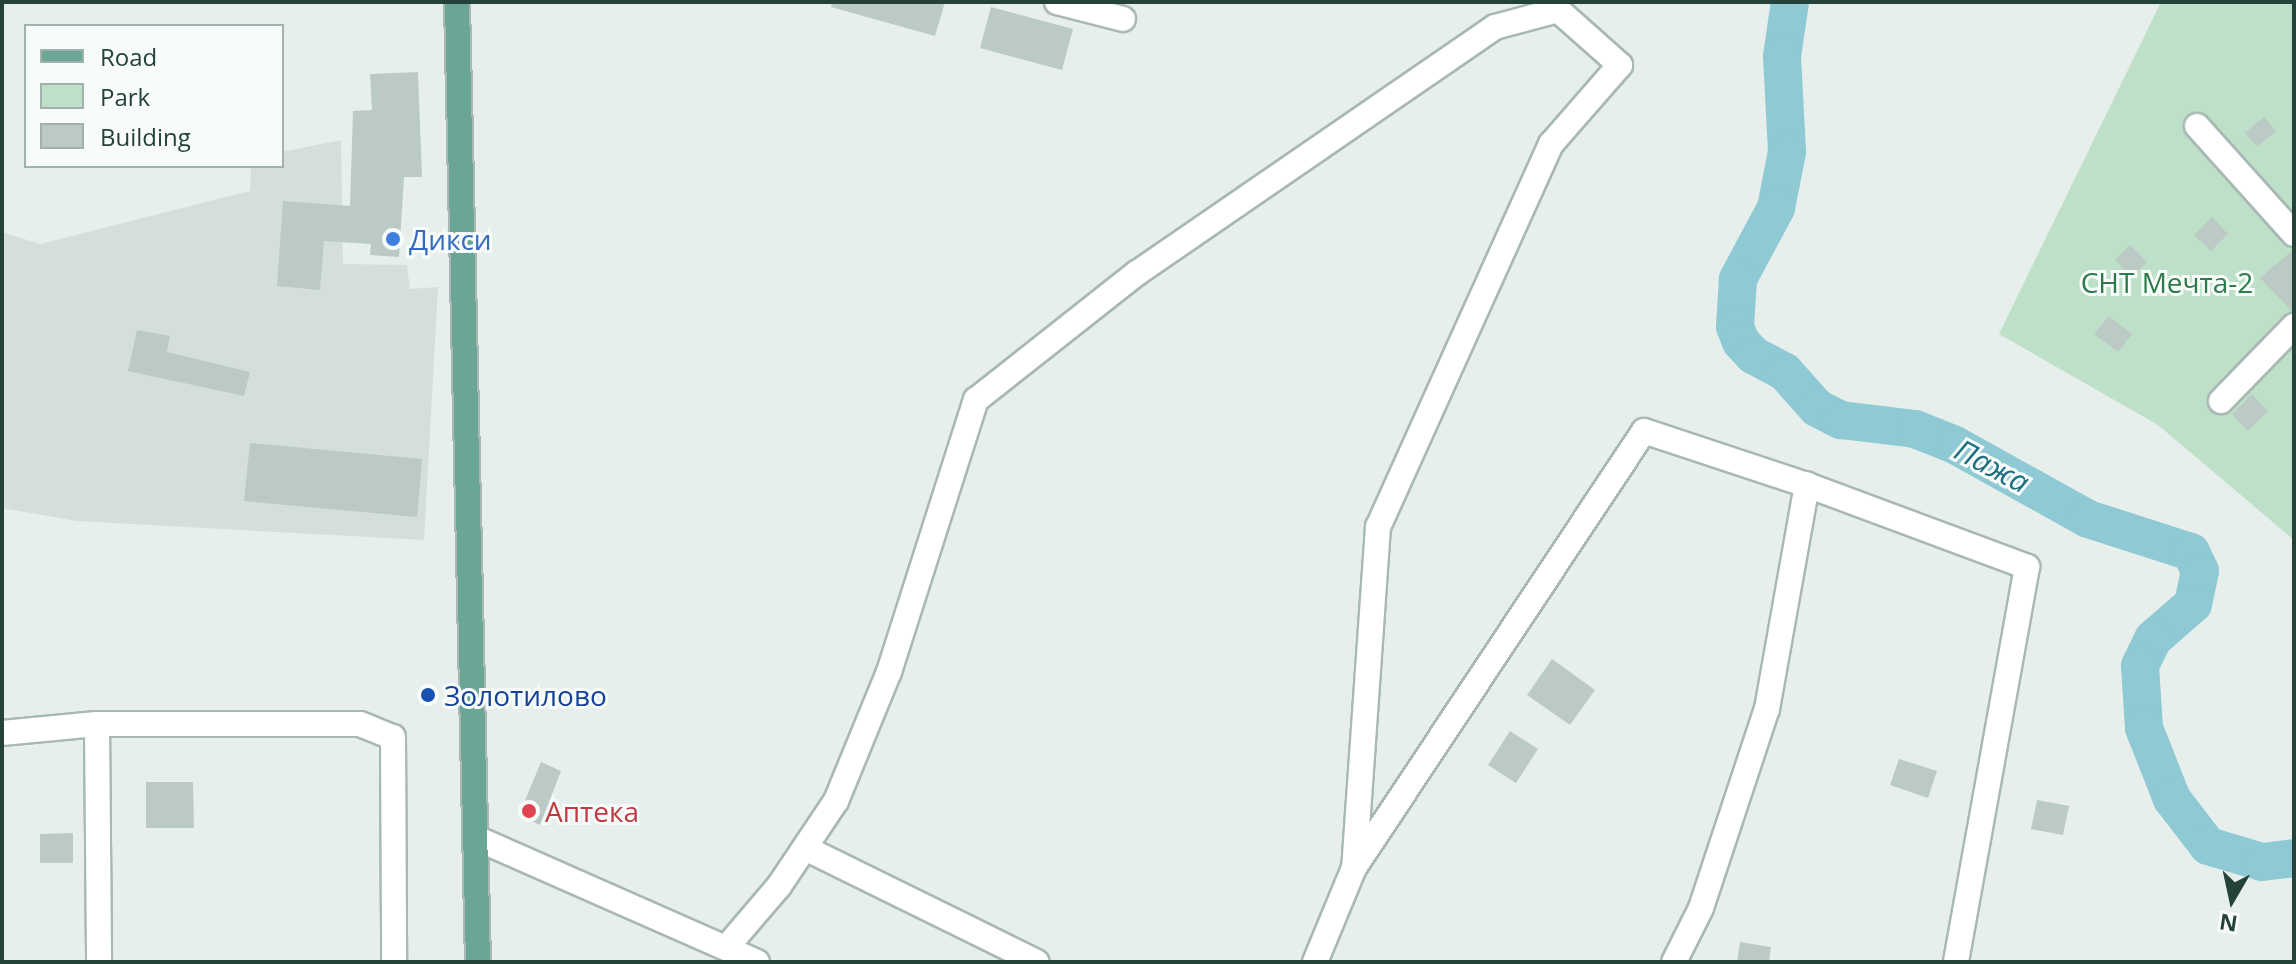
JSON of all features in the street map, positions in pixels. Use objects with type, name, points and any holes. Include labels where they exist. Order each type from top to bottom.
[{"type":"main road","points":[[457,2],[478,962]]},
{"type":"street","points":[[1057,2],[1123,19]]},
{"type":"street","points":[[726,948],[805,848],[836,801],[889,672],[976,400],[1137,273],[1495,27],[1558,10],[1620,65],[1551,144],[1378,527],[1354,868]]},
{"type":"street","points":[[2197,126],[2294,234]]},
{"type":"street","points":[[2221,401],[2294,326]]},
{"type":"street","points":[[1315,962],[1354,868],[1644,431],[1807,485],[2027,567],[1956,962]]},
{"type":"street","points":[[1674,962],[1701,908],[1767,709],[1807,485]]},
{"type":"street","points":[[97,724],[99,962]]},
{"type":"street","points":[[2,733],[97,724],[360,724],[393,737],[394,962]]},
{"type":"street","points":[[476,838],[757,962]]},
{"type":"street","points":[[805,848],[1037,962]]},
{"type":"shaded area","points":[[341,140],[343,264],[407,265],[410,289],[438,287],[424,540],[77,521],[2,508],[2,232],[40,244],[250,191],[251,168],[284,168],[284,152]]},
{"type":"green space","name":"СНТ Мечта-2","points":[[2161,2],[2294,2],[2294,540],[2158,425],[1999,334]]},
{"type":"building","points":[[832,2],[945,2],[935,36],[831,7]]},
{"type":"building","points":[[991,7],[1073,29],[1062,70],[980,48]]},
{"type":"building","points":[[418,72],[422,177],[404,177],[399,257],[370,255],[371,244],[324,241],[320,290],[277,286],[283,201],[350,206],[353,111],[372,110],[370,74]]},
{"type":"building","points":[[2264,117],[2276,131],[2257,147],[2245,133]]},
{"type":"building","points":[[2212,217],[2228,234],[2211,251],[2194,235]]},
{"type":"building","points":[[2130,245],[2147,262],[2132,277],[2115,260]]},
{"type":"building","points":[[2294,249],[2294,311],[2292,311],[2260,278]]},
{"type":"building","points":[[2109,316],[2132,334],[2118,352],[2094,334]]},
{"type":"building","points":[[137,330],[170,336],[167,352],[250,372],[244,396],[128,371]]},
{"type":"building","points":[[2252,394],[2268,411],[2248,431],[2232,414]]},
{"type":"building","points":[[250,443],[422,459],[417,517],[244,501]]},
{"type":"building","points":[[1552,659],[1595,690],[1570,725],[1527,695]]},
{"type":"building","points":[[1510,731],[1538,749],[1516,783],[1488,765]]},
{"type":"building","points":[[1899,759],[1937,771],[1928,798],[1890,785]]},
{"type":"building","points":[[541,762],[561,771],[540,825],[519,815]]},
{"type":"building","points":[[146,782],[193,782],[194,828],[146,828]]},
{"type":"building","points":[[2037,800],[2069,806],[2063,835],[2031,829]]},
{"type":"building","points":[[73,833],[73,863],[40,863],[40,834]]},
{"type":"building","points":[[1740,942],[1771,947],[1769,962],[1737,962]]},
{"type":"waterway","name":"Пажа","points":[[1790,2],[1782,56],[1787,152],[1776,208],[1738,279],[1735,327],[1741,342],[1753,355],[1785,372],[1817,408],[1841,420],[1915,429],[1955,445],[2088,519],[2191,552],[2200,571],[2193,604],[2153,639],[2140,666],[2144,728],[2172,799],[2208,846],[2262,862],[2294,858]]},
{"type":"place","name":"Дикси","points":[[393,239]]},
{"type":"place","name":"Золотилово","points":[[428,695]]},
{"type":"place","name":"Аптека","points":[[529,811]]}]
